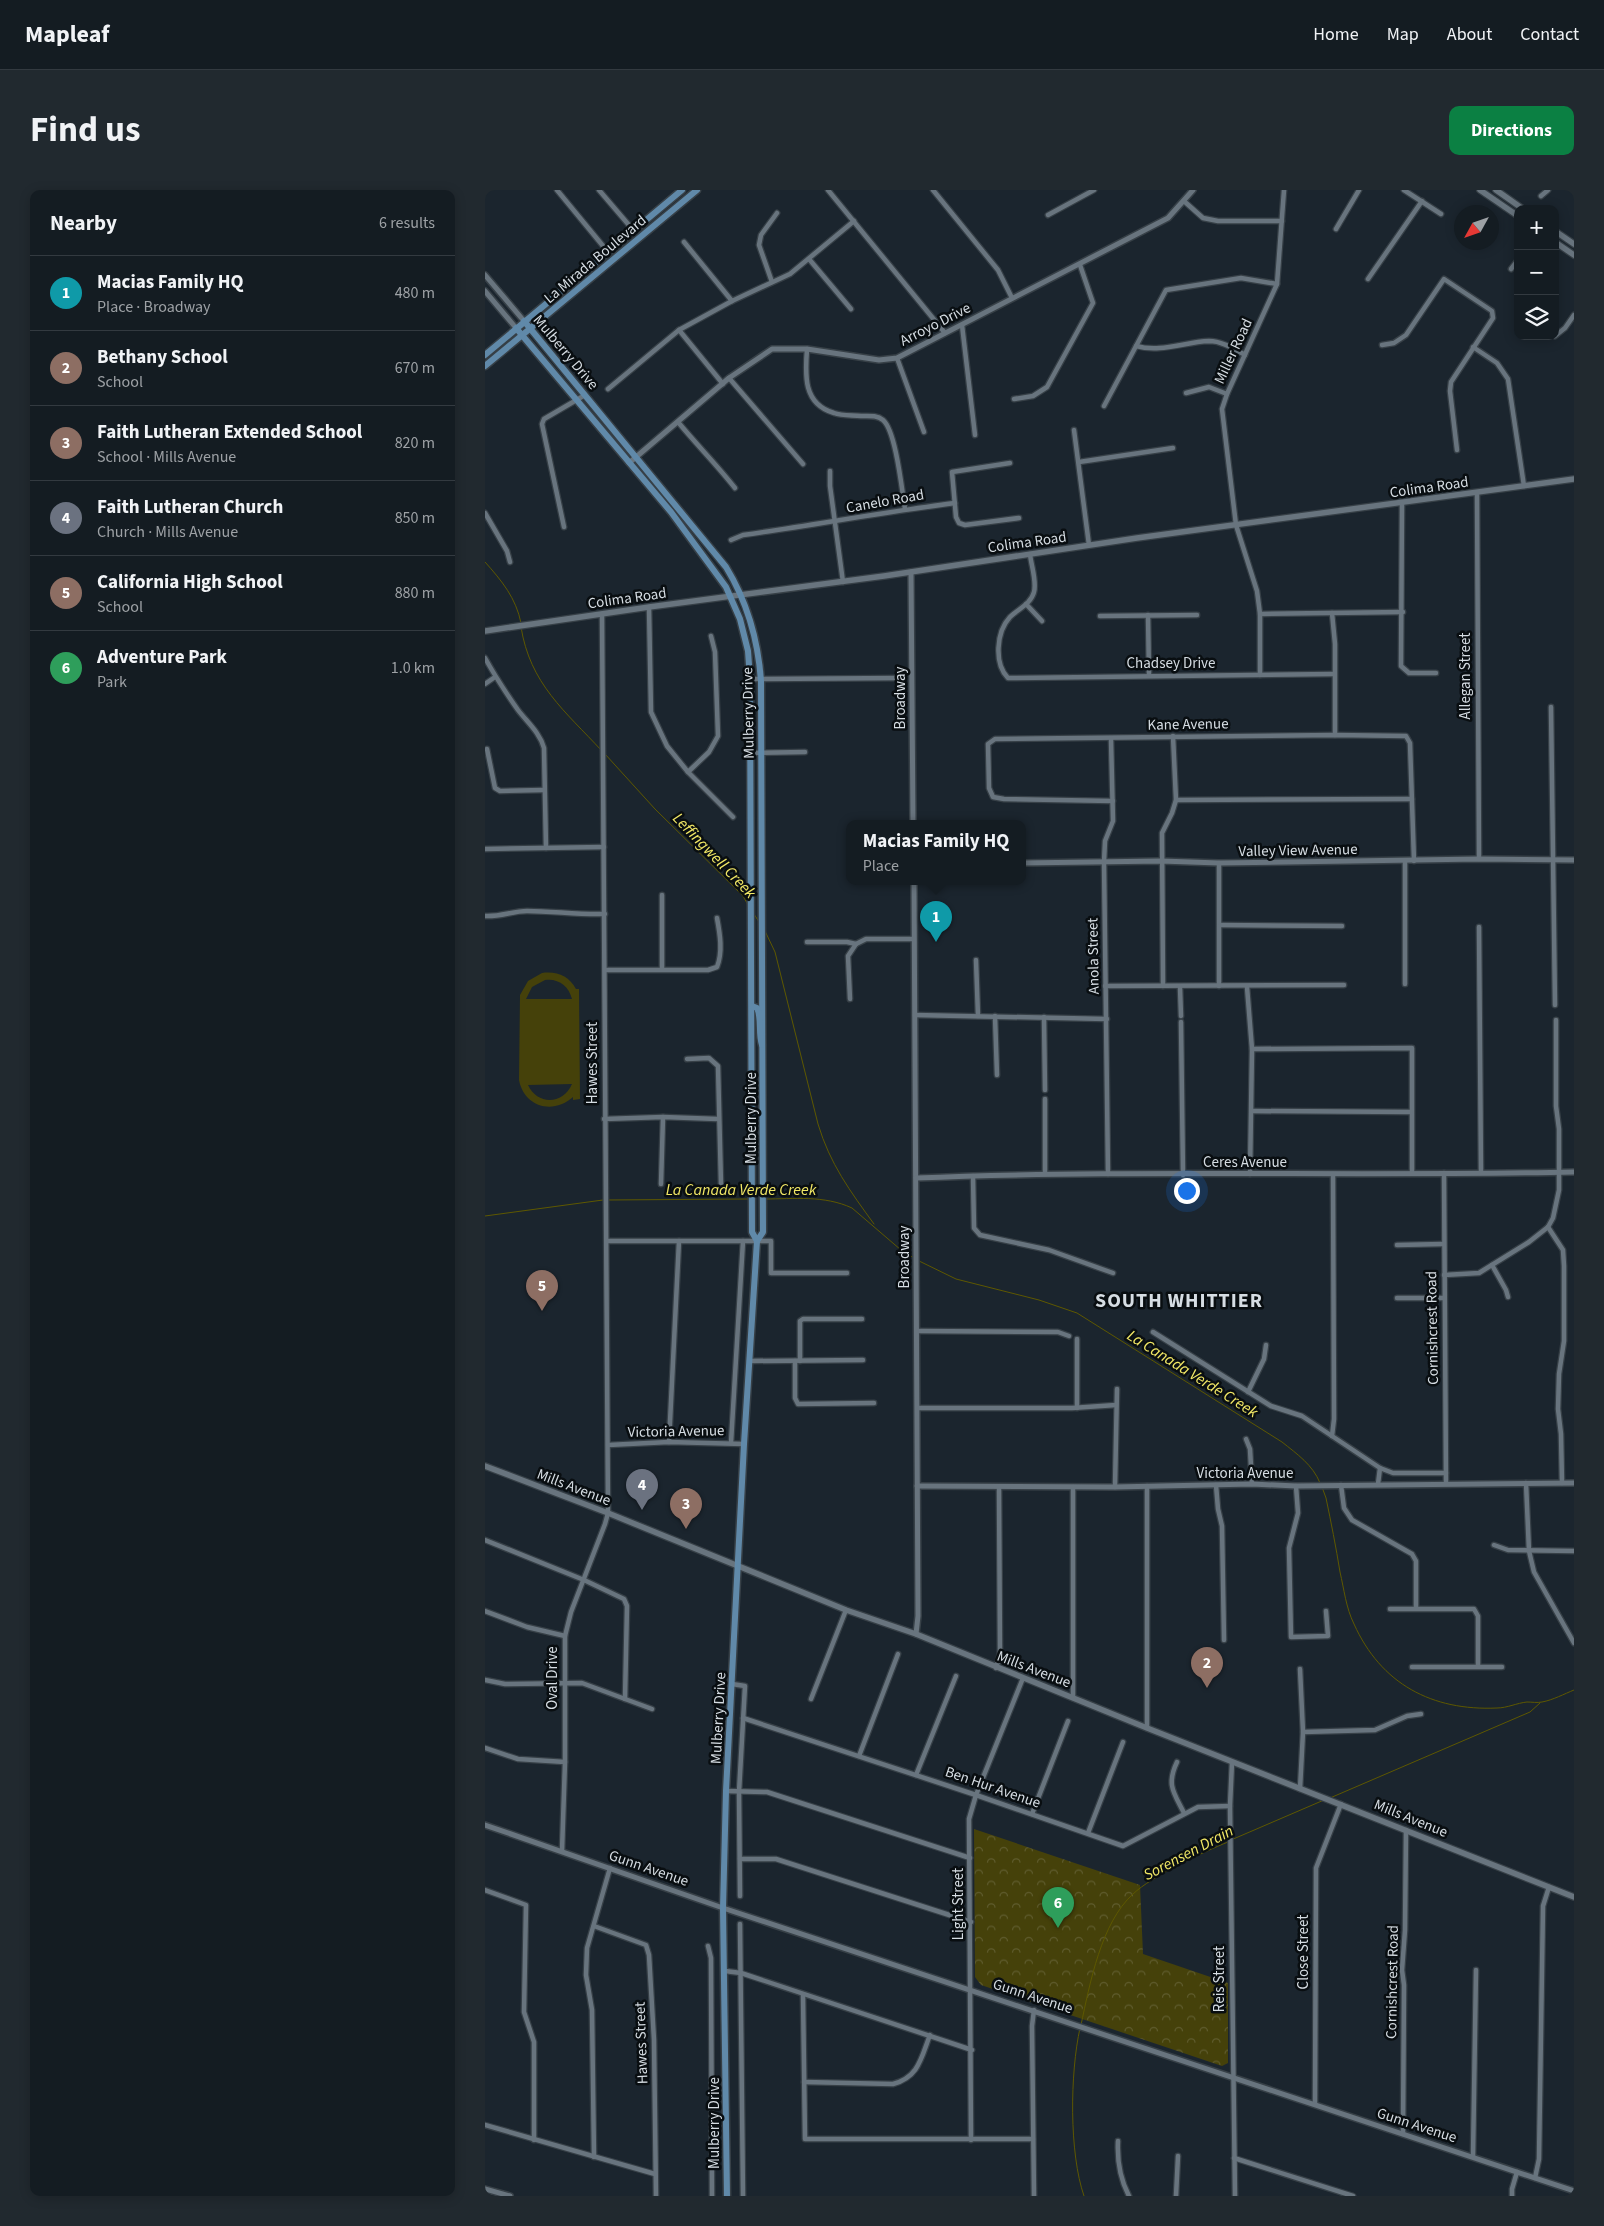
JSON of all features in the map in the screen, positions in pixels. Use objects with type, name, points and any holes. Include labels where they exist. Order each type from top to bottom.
[{"type":"main road","name":"La Mirada Boulevard","points":[[485,366],[697,190]]},
{"type":"main road","points":[[1480,190],[1514,213]]},
{"type":"main road","points":[[1496,190],[1517,205]]},
{"type":"main road","name":"La Mirada Boulevard","points":[[485,355],[679,191]]},
{"type":"main road","points":[[1559,233],[1573,242]]},
{"type":"main road","points":[[1559,245],[1574,254]]},
{"type":"main road","name":"Mulberry Drive","points":[[524,321],[726,568],[742,596],[756,638],[761,681],[764,1051],[763,1232],[757,1241],[749,1361],[726,1792],[723,1908],[727,2196]]},
{"type":"main road","name":"Mulberry Drive","points":[[516,328],[701,550],[731,597],[740,619],[748,651],[750,679],[752,1232],[757,1241]]},
{"type":"main road","name":"Colima Road","points":[[485,631],[537,622],[843,582],[1089,545],[1574,480]]},
{"type":"main road","points":[[752,1006],[757,1008],[759,1013],[759,1038],[764,1051]]},
{"type":"main road","name":"Mills Avenue","points":[[485,1466],[608,1513],[846,1610],[916,1634],[996,1668],[1574,1897]]},
{"type":"street","points":[[557,190],[608,252]]},
{"type":"street","points":[[599,190],[634,231]]},
{"type":"street","points":[[828,190],[945,333]]},
{"type":"street","points":[[933,190],[998,270],[1012,298]]},
{"type":"street","points":[[1048,215],[1093,190]]},
{"type":"street","name":"Arroyo Drive","points":[[629,463],[729,378],[772,349],[807,349],[879,360],[897,358],[1168,218],[1185,202],[1193,190]]},
{"type":"street","name":"Miller Road","points":[[1236,525],[1222,409],[1277,284],[1284,190]]},
{"type":"street","points":[[1336,229],[1341,217],[1359,190]]},
{"type":"street","points":[[1404,190],[1441,214]]},
{"type":"street","points":[[1541,196],[1548,190]]},
{"type":"street","points":[[679,191],[685,200]]},
{"type":"street","points":[[1368,279],[1422,201]]},
{"type":"street","points":[[1185,202],[1203,218],[1218,221],[1282,221]]},
{"type":"street","points":[[772,282],[759,245],[761,235],[777,213]]},
{"type":"street","points":[[608,389],[679,330],[732,301],[790,274],[854,221]]},
{"type":"street","points":[[684,242],[732,301]]},
{"type":"street","points":[[809,259],[851,309]]},
{"type":"street","points":[[1014,399],[1033,396],[1047,387],[1093,303],[1080,265]]},
{"type":"street","points":[[1511,269],[1514,265]]},
{"type":"street","name":"Mulberry Drive","points":[[485,275],[524,321]]},
{"type":"street","points":[[1104,406],[1166,290],[1241,278],[1277,284]]},
{"type":"street","points":[[1382,345],[1394,343],[1406,334],[1445,279],[1492,311],[1493,318],[1451,382],[1450,391],[1457,450]]},
{"type":"street","name":"Mulberry Drive","points":[[485,291],[516,328]]},
{"type":"street","points":[[1559,333],[1574,316]]},
{"type":"street","points":[[961,325],[975,435]]},
{"type":"street","points":[[679,330],[723,384]]},
{"type":"street","points":[[1137,346],[1149,350],[1211,341],[1223,344],[1245,355]]},
{"type":"street","points":[[1473,347],[1497,363],[1508,380],[1523,486]]},
{"type":"street","points":[[807,349],[806,386],[817,402],[835,414],[877,417],[885,421],[897,458],[905,509]]},
{"type":"street","points":[[897,358],[924,432]]},
{"type":"street","points":[[729,378],[803,464]]},
{"type":"street","points":[[1186,393],[1209,387],[1227,394]]},
{"type":"street","points":[[564,527],[542,424],[544,418],[585,395]]},
{"type":"street","points":[[678,422],[709,460],[719,467],[735,488]]},
{"type":"street","points":[[1074,430],[1089,545]]},
{"type":"street","points":[[1079,462],[1173,448]]},
{"type":"street","points":[[1010,463],[952,472],[955,503],[959,523],[965,525],[1019,518]]},
{"type":"street","points":[[830,471],[834,522],[843,582]]},
{"type":"street","name":"Allegan Street","points":[[1477,492],[1479,859]]},
{"type":"street","name":"Canelo Road","points":[[731,540],[743,535],[834,522],[905,509],[955,503]]},
{"type":"street","points":[[1402,503],[1403,612],[1401,666],[1409,673],[1436,673]]},
{"type":"street","points":[[485,513],[507,551],[510,562]]},
{"type":"street","points":[[1236,525],[1257,591],[1260,614],[1260,675]]},
{"type":"street","points":[[1030,554],[1035,587],[1033,594],[1026,604],[1042,621]]},
{"type":"street","name":"Broadway","points":[[911,572],[913,820]]},
{"type":"street","name":"Chadsey Drive","points":[[1026,604],[1009,618],[998,643],[1001,671],[1008,678],[1334,674]]},
{"type":"street","points":[[649,607],[651,712],[667,746],[688,772],[733,817]]},
{"type":"street","points":[[1260,614],[1403,612]]},
{"type":"street","points":[[1332,613],[1335,644],[1335,735]]},
{"type":"street","name":"Hawes Street","points":[[602,614],[608,1513]]},
{"type":"street","points":[[1148,615],[1149,675]]},
{"type":"street","points":[[1100,616],[1197,615]]},
{"type":"street","points":[[688,772],[709,752],[718,736],[715,652],[711,636]]},
{"type":"street","points":[[485,658],[495,677],[542,739],[544,748],[546,848]]},
{"type":"street","points":[[485,684],[495,677]]},
{"type":"street","points":[[750,679],[761,681],[903,678]]},
{"type":"street","points":[[1551,707],[1555,1005]]},
{"type":"street","points":[[1163,986],[1162,833],[1172,813],[1175,800],[1173,736]]},
{"type":"street","name":"Kane Avenue","points":[[1113,801],[1004,799],[993,796],[989,788],[989,744],[995,739],[1173,736],[1406,736],[1410,743],[1412,799]]},
{"type":"street","name":"Anola Street","points":[[1108,1174],[1103,862],[1105,841],[1113,821],[1111,738]]},
{"type":"street","points":[[487,749],[492,782],[495,788],[500,791],[544,790]]},
{"type":"street","points":[[751,753],[805,752]]},
{"type":"street","points":[[1175,800],[1412,799],[1414,861]]},
{"type":"street","points":[[485,849],[604,847]]},
{"type":"street","name":"Valley View Avenue","points":[[1026,863],[1161,861],[1219,863],[1405,862],[1479,859],[1574,860]]},
{"type":"street","points":[[1405,862],[1405,984]]},
{"type":"street","points":[[1219,863],[1219,986]]},
{"type":"street","name":"Broadway","points":[[914,885],[918,1408],[918,1616],[916,1634]]},
{"type":"street","points":[[662,895],[662,968]]},
{"type":"street","points":[[485,916],[505,915],[524,911],[582,915],[605,914]]},
{"type":"street","points":[[605,970],[662,968],[708,970],[717,967],[720,959],[720,931],[717,918]]},
{"type":"street","points":[[1219,926],[1342,926]]},
{"type":"street","points":[[1479,927],[1481,1172]]},
{"type":"street","points":[[850,999],[848,956],[855,944],[866,939],[914,939]]},
{"type":"street","points":[[807,942],[847,942],[855,944]]},
{"type":"street","points":[[976,960],[978,1016]]},
{"type":"street","points":[[1105,986],[1247,987],[1344,985]]},
{"type":"street","points":[[1180,986],[1183,1175]]},
{"type":"street","points":[[1247,987],[1252,1049],[1250,1174]]},
{"type":"street","points":[[915,1015],[1107,1019]]},
{"type":"street","points":[[995,1016],[997,1075]]},
{"type":"street","points":[[1044,1017],[1045,1090]]},
{"type":"street","points":[[1444,1276],[1479,1273],[1529,1242],[1548,1227],[1557,1209],[1559,1128],[1556,1106],[1556,1020]]},
{"type":"street","points":[[1252,1049],[1412,1048],[1412,1172]]},
{"type":"street","points":[[687,1059],[709,1058],[718,1066],[721,1184]]},
{"type":"street","points":[[1045,1100],[1045,1174]]},
{"type":"street","points":[[1252,1111],[1411,1112]]},
{"type":"street","points":[[604,1119],[663,1117],[718,1119]]},
{"type":"street","points":[[661,1184],[663,1117]]},
{"type":"street","name":"Ceres Avenue","points":[[916,1178],[1045,1174],[1183,1175],[1574,1172]]},
{"type":"street","name":"Cornishcrest Road","points":[[1444,1173],[1446,1484]]},
{"type":"street","points":[[1332,1436],[1334,1419],[1333,1174]]},
{"type":"street","points":[[973,1176],[974,1228],[980,1235],[1049,1250],[1113,1274]]},
{"type":"street","points":[[1548,1227],[1563,1250],[1564,1266],[1564,1341],[1559,1374],[1558,1409],[1561,1434],[1562,1483]]},
{"type":"street","points":[[731,1443],[743,1240]]},
{"type":"street","points":[[607,1241],[771,1241],[771,1272],[847,1273]]},
{"type":"street","points":[[669,1442],[679,1242]]},
{"type":"street","points":[[1397,1245],[1443,1244]]},
{"type":"street","points":[[1492,1265],[1508,1297]]},
{"type":"street","points":[[1397,1298],[1444,1298]]},
{"type":"street","points":[[863,1319],[803,1319],[800,1321],[795,1398],[798,1404],[874,1404]]},
{"type":"street","points":[[917,1331],[1058,1332],[1069,1336]]},
{"type":"street","points":[[1153,1332],[1271,1406],[1302,1416],[1380,1468],[1393,1473],[1446,1473]]},
{"type":"street","points":[[1077,1338],[1077,1408]]},
{"type":"street","points":[[1248,1392],[1264,1359],[1266,1345]]},
{"type":"street","points":[[749,1361],[863,1360]]},
{"type":"street","points":[[1115,1487],[1117,1389]]},
{"type":"street","points":[[918,1408],[1077,1408],[1116,1405]]},
{"type":"street","points":[[1247,1439],[1250,1448],[1252,1484]]},
{"type":"street","name":"Victoria Avenue","points":[[608,1445],[669,1442],[744,1444]]},
{"type":"street","points":[[1377,1484],[1380,1468]]},
{"type":"street","points":[[1526,1483],[1529,1551],[1534,1572],[1574,1643]]},
{"type":"street","name":"Victoria Avenue","points":[[917,1486],[1115,1487],[1252,1484],[1296,1486],[1574,1483]]},
{"type":"street","points":[[1216,1485],[1218,1508],[1223,1526],[1224,1640]]},
{"type":"street","points":[[1341,1485],[1344,1508],[1352,1520],[1412,1554],[1416,1560],[1416,1608]]},
{"type":"street","points":[[1147,1486],[1147,1728]]},
{"type":"street","points":[[1296,1486],[1298,1513],[1289,1548],[1291,1637],[1328,1636],[1326,1611]]},
{"type":"street","points":[[996,1668],[999,1654],[999,1487]]},
{"type":"street","points":[[1073,1487],[1073,1698]]},
{"type":"street","name":"Oval Drive","points":[[562,1851],[565,1762],[563,1683],[565,1636],[571,1612],[608,1513]]},
{"type":"street","points":[[485,1540],[584,1580],[624,1599],[627,1606],[625,1699]]},
{"type":"street","points":[[1494,1545],[1508,1550],[1574,1551]]},
{"type":"street","points":[[1390,1609],[1474,1609],[1478,1616],[1478,1666]]},
{"type":"street","points":[[811,1699],[846,1610]]},
{"type":"street","points":[[485,1611],[527,1627],[565,1636]]},
{"type":"street","points":[[859,1756],[898,1654]]},
{"type":"street","points":[[1412,1667],[1501,1666]]},
{"type":"street","points":[[1300,1669],[1303,1732],[1300,1788]]},
{"type":"street","points":[[916,1775],[956,1676]]},
{"type":"street","name":"Light Street","points":[[971,2140],[972,2050],[969,1819],[976,1794],[1023,1678]]},
{"type":"street","points":[[485,1680],[505,1684],[588,1684],[652,1709]]},
{"type":"street","name":"Mulberry Drive","points":[[732,1684],[745,1686],[739,1792],[740,1896]]},
{"type":"street","points":[[1303,1732],[1375,1730],[1407,1716],[1421,1714]]},
{"type":"street","name":"Ben Hur Avenue","points":[[743,1718],[976,1794],[1123,1846],[1198,1807],[1230,1806]]},
{"type":"street","points":[[1032,1814],[1068,1721]]},
{"type":"street","points":[[1088,1833],[1123,1742]]},
{"type":"street","points":[[485,1748],[518,1759],[565,1762]]},
{"type":"street","points":[[1177,1762],[1171,1774],[1171,1789],[1184,1813]]},
{"type":"street","name":"Reis Street","points":[[1232,1762],[1230,1806],[1235,2196]]},
{"type":"street","points":[[726,1792],[767,1792],[970,1858]]},
{"type":"street","name":"Close Street","points":[[1315,2104],[1316,1868],[1339,1803]]},
{"type":"street","name":"Gunn Avenue","points":[[485,1825],[723,1908],[1074,2023],[1574,2191]]},
{"type":"street","name":"Cornishcrest Road","points":[[1403,2134],[1405,1985],[1402,1970],[1405,1930],[1406,1830]]},
{"type":"street","points":[[740,1859],[777,1859],[971,1922]]},
{"type":"street","points":[[594,2157],[592,2010],[586,1974],[587,1948],[611,1868]]},
{"type":"street","points":[[1535,2178],[1539,2159],[1543,1906],[1549,1887]]},
{"type":"street","points":[[485,1890],[527,1905],[524,2012],[534,2042],[534,2140]]},
{"type":"street","name":"Mulberry Drive","points":[[740,1924],[743,2196]]},
{"type":"street","name":"Hawes Street","points":[[594,1926],[646,1945],[649,1955],[654,2040],[656,2196]]},
{"type":"street","points":[[708,1946],[711,1958],[712,2196]]},
{"type":"street","points":[[1473,2157],[1477,1970]]},
{"type":"street","points":[[725,1971],[741,1973],[972,2050]]},
{"type":"street","points":[[803,1995],[805,2140],[1033,2139]]},
{"type":"street","points":[[1034,2010],[1032,2026],[1034,2196]]},
{"type":"street","points":[[804,2082],[893,2084],[905,2081],[916,2071],[930,2035]]},
{"type":"street","points":[[485,2125],[655,2174]]},
{"type":"street","points":[[1118,2141],[1117,2158],[1120,2174],[1129,2196]]},
{"type":"street","points":[[1176,2196],[1178,2156]]},
{"type":"street","points":[[1234,2158],[1353,2196]]},
{"type":"street","points":[[1512,2196],[1517,2172]]},
{"type":"street","points":[[485,2189],[510,2196]]},
{"type":"green space","points":[[542,973],[553,973],[562,975],[576,989],[579,989],[580,1099],[573,1100],[573,1097],[565,1103],[548,1107],[533,1102],[522,1089],[519,1080],[520,995],[528,981]],"holes":[[[545,980],[554,980],[562,984],[571,994],[572,999],[526,999],[532,987]],[[572,1084],[563,1096],[550,1100],[537,1096],[528,1085]]]},
{"type":"green space","points":[[974,1829],[1140,1885],[1143,1954],[1228,1983],[1228,2063],[1222,2066],[981,1985],[975,1977]]},
{"type":"waterway","name":"Leffingwell Creek","points":[[485,562],[507,590],[516,606],[521,623]]},
{"type":"waterway","name":"Leffingwell Creek","points":[[521,627],[532,665],[541,681],[562,709],[602,751]]},
{"type":"waterway","name":"Leffingwell Creek","points":[[605,754],[655,809],[743,896],[748,905]]},
{"type":"waterway","name":"Leffingwell Creek","points":[[754,914],[759,922]]},
{"type":"waterway","name":"Leffingwell Creek","points":[[765,931],[775,952],[818,1124],[828,1152],[841,1177],[874,1224]]},
{"type":"waterway","name":"La Canada Verde Creek","points":[[607,1200],[748,1199]]},
{"type":"waterway","name":"La Canada Verde Creek","points":[[765,1199],[820,1199],[852,1208],[901,1250],[914,1258]]},
{"type":"waterway","name":"La Canada Verde Creek","points":[[485,1216],[603,1200]]},
{"type":"waterway","name":"La Canada Verde Creek","points":[[917,1260],[956,1279],[1039,1300],[1077,1313],[1282,1442],[1309,1465],[1320,1483]]},
{"type":"waterway","name":"La Canada Verde Creek","points":[[1322,1487],[1326,1498],[1344,1592],[1351,1618],[1365,1645],[1394,1678],[1411,1690],[1430,1699],[1451,1705],[1473,1708],[1501,1708],[1527,1702],[1542,1702],[1574,1690]]},
{"type":"waterway","name":"Sorensen Drain","points":[[1330,1798],[1530,1712],[1540,1703]]},
{"type":"waterway","name":"Sorensen Drain","points":[[1231,1840],[1324,1800]]},
{"type":"waterway","name":"Sorensen Drain","points":[[1081,2025],[1098,1955],[1105,1937],[1122,1906],[1133,1894],[1165,1872],[1228,1842]]},
{"type":"waterway","name":"Sorensen Drain","points":[[1080,2028],[1074,2067],[1073,2113],[1076,2158],[1084,2196]]},
{"type":"place","name":"Macias Family HQ","points":[[936,942]]},
{"type":"place","name":"California High School","points":[[542,1311]]},
{"type":"place","name":"Faith Lutheran Church","points":[[642,1510]]},
{"type":"place","name":"Faith Lutheran Extended School","points":[[686,1529]]},
{"type":"place","name":"Bethany School","points":[[1207,1688]]},
{"type":"place","name":"Adventure Park","points":[[1058,1928]]},
{"type":"district","name":"SOUTH WHITTIER","points":[[1179,1300]]}]
